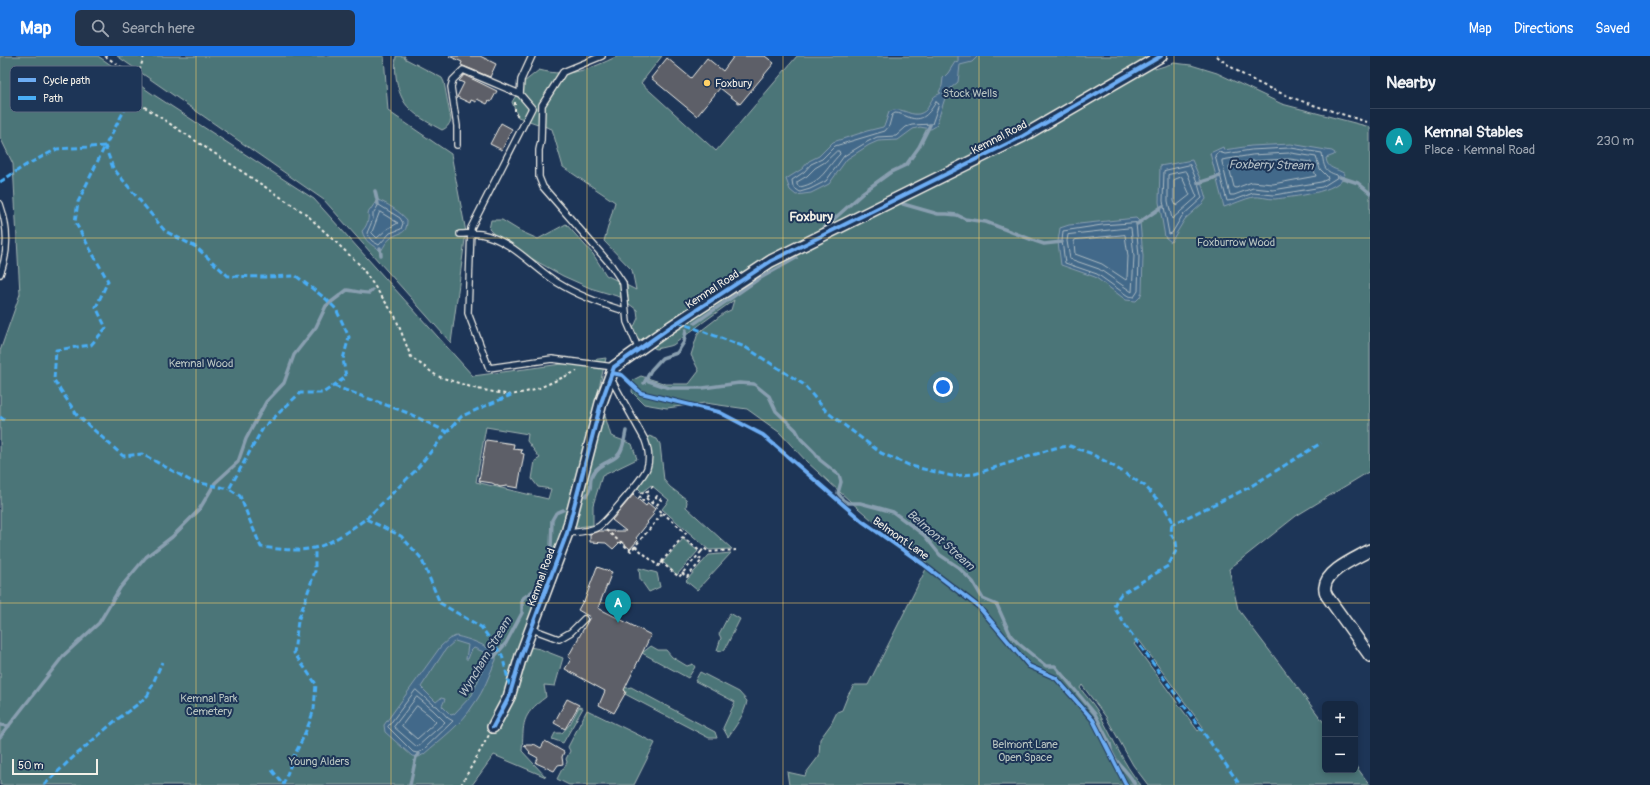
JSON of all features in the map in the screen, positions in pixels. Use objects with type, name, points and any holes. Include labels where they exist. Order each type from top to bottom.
[{"type":"street","name":"Kemnal Road","points":[[493,727],[509,697],[521,656],[567,533],[601,403],[612,372],[638,350],[678,322],[771,261],[1023,136],[1162,56]]},
{"type":"street","points":[[1370,550],[1334,571],[1328,578],[1324,588],[1327,596],[1370,656]]},
{"type":"lane","points":[[519,94],[521,80],[532,56]]},
{"type":"lane","points":[[602,56],[562,72],[542,105],[539,177],[543,187],[611,265],[623,283],[627,322],[638,350]]},
{"type":"lane","points":[[458,145],[457,126],[451,87],[453,80],[463,70],[519,94],[532,108],[471,228],[468,313],[489,368],[552,359],[612,372],[648,448],[648,467],[634,487],[600,525],[597,528],[582,532],[567,533]]},
{"type":"lane","points":[[0,204],[7,234],[5,262],[0,274]]},
{"type":"lane","points":[[460,234],[482,234],[508,246],[556,282],[575,293],[625,311]]},
{"type":"lane","points":[[532,629],[559,639],[571,632],[584,619]]},
{"type":"path","points":[[105,56],[120,66]]},
{"type":"path","points":[[141,66],[144,56]]},
{"type":"path","points":[[1217,56],[1226,64],[1253,80],[1294,98],[1370,123]]},
{"type":"path","points":[[519,94],[514,111],[520,117]]},
{"type":"path","points":[[142,105],[306,214],[360,265],[395,316],[411,357],[437,376],[476,389],[511,395],[535,390],[580,370]]},
{"type":"path","points":[[647,492],[649,494],[643,501],[639,498],[645,490],[647,492],[653,486]]},
{"type":"path","points":[[634,487],[642,494]]},
{"type":"path","points":[[652,503],[657,496],[661,500],[656,506]]},
{"type":"path","points":[[635,546],[658,566],[686,533],[646,498]]},
{"type":"path","points":[[600,525],[631,551],[663,513]]},
{"type":"path","points":[[683,537],[701,552]]},
{"type":"path","points":[[661,562],[678,577],[704,548],[709,552],[736,550]]},
{"type":"path","points":[[682,573],[687,577],[702,560],[697,557]]},
{"type":"path","points":[[461,785],[493,727]]},
{"type":"green space","name":"Kemnal Wood","points":[[0,56],[98,56],[112,66],[10,66],[10,112],[142,112],[142,87],[314,199],[473,376],[606,358],[598,392],[611,436],[632,444],[637,459],[602,476],[593,505],[593,525],[563,529],[530,647],[540,649],[563,658],[555,686],[544,685],[546,697],[528,715],[525,721],[523,733],[522,751],[546,777],[494,755],[472,785],[0,785],[0,351],[20,294],[13,164],[0,137]],"holes":[[[486,427],[528,434],[527,441],[540,458],[535,461],[532,479],[538,487],[551,489],[548,499],[476,482]]]},
{"type":"green space","points":[[117,56],[384,56],[388,111],[451,154],[466,232],[451,343],[324,200],[142,73],[142,66],[131,66]]},
{"type":"green space","points":[[396,56],[405,56],[404,58],[442,78],[451,120],[449,125],[442,130],[425,121],[406,104],[402,98],[396,77]]},
{"type":"green space","points":[[618,56],[662,56],[641,83],[716,151],[797,56],[1155,56],[1155,69],[1174,63],[1191,65],[1217,73],[1282,104],[1370,127],[1370,471],[1296,516],[1229,569],[1238,609],[1322,720],[1322,773],[1358,773],[1358,769],[1370,785],[1148,785],[1133,765],[1106,717],[1082,685],[1080,688],[1097,710],[1128,768],[1141,785],[789,785],[787,772],[805,776],[819,756],[820,739],[831,724],[837,712],[842,710],[854,685],[868,685],[928,565],[920,555],[894,539],[851,502],[807,462],[779,432],[747,409],[705,403],[667,408],[644,404],[632,392],[633,380],[641,376],[666,384],[689,384],[699,371],[691,355],[698,333],[724,313],[731,310],[734,300],[673,345],[656,349],[639,339],[632,331],[638,318],[637,310],[620,297],[590,288],[563,276],[500,241],[489,229],[491,220],[502,220],[520,231],[538,239],[566,224],[593,254],[606,275],[636,290],[632,270],[604,241],[615,202],[563,167],[552,129],[518,117],[512,102],[524,82],[539,70],[570,73],[589,68]],"holes":[[[1139,640],[1203,727],[1198,731],[1134,644]]]},
{"type":"green space","points":[[649,436],[657,439],[660,444],[664,480],[670,487],[686,499],[686,507],[732,549],[709,550],[662,509],[669,500],[651,485],[642,492],[637,487],[649,464],[650,454],[647,439]]},
{"type":"green space","points":[[683,539],[698,551],[677,575],[663,562]]},
{"type":"green space","points":[[731,553],[697,590],[686,581],[709,555]]},
{"type":"green space","points":[[639,568],[657,573],[660,587],[649,592],[640,579]]},
{"type":"green space","points":[[730,613],[740,619],[725,649],[722,651],[717,650],[721,638],[719,634]]},
{"type":"green space","points":[[651,646],[658,650],[666,650],[672,657],[687,666],[693,664],[695,667],[688,678],[642,653]]},
{"type":"green space","points":[[587,671],[627,688],[631,687],[715,732],[717,738],[709,738],[625,694],[626,691]]},
{"type":"green space","points":[[700,672],[739,692],[747,701],[737,725],[728,737],[723,728],[735,702],[695,681]]},
{"type":"green space","points":[[579,707],[583,708],[563,743],[552,739],[555,733],[562,733],[570,724]]},
{"type":"green space","points":[[587,710],[655,743],[634,785],[569,785],[557,779],[567,762],[566,759],[570,751],[568,747]]},
{"type":"water","points":[[958,56],[978,56],[972,62],[960,65],[958,82],[944,94],[943,93],[945,98],[936,126],[931,129],[920,127],[913,129],[898,140],[878,141],[869,145],[847,159],[829,184],[811,193],[796,195],[790,190],[786,179],[802,169],[809,161],[819,156],[833,142],[883,127],[889,112],[893,110],[900,110],[911,114],[919,114],[925,111],[934,97],[941,93],[939,92],[942,86],[943,78],[955,62],[958,63]]},
{"type":"water","points":[[1291,144],[1332,151],[1335,153],[1334,155],[1326,158],[1328,165],[1345,174],[1334,186],[1314,193],[1275,199],[1253,197],[1224,207],[1210,153],[1223,147],[1224,150],[1251,146]]},
{"type":"water","points":[[1192,160],[1201,181],[1206,199],[1185,219],[1171,242],[1165,237],[1159,202],[1160,166]]},
{"type":"water","points":[[377,200],[402,214],[407,220],[406,229],[389,239],[381,251],[367,241],[362,231],[367,223],[368,213]]},
{"type":"water","points":[[1136,218],[1140,222],[1143,256],[1142,292],[1136,301],[1126,300],[1095,277],[1061,265],[1058,242],[1060,228],[1069,225]]},
{"type":"water","points":[[456,636],[478,643],[496,654],[496,660],[481,694],[464,718],[424,754],[419,757],[412,756],[385,732],[384,725],[441,646],[449,639]],"holes":[[[455,641],[468,645],[466,659],[468,659],[474,648],[486,653],[488,657],[472,695],[454,714],[451,715],[442,706],[445,699],[441,698],[436,702],[421,687],[446,649]]]},
{"type":"building","points":[[449,56],[480,56],[496,64],[490,77],[461,65],[462,62]]},
{"type":"building","name":"Foxbury","points":[[734,56],[765,56],[774,63],[740,104],[720,88],[697,116],[651,78],[667,58],[691,78],[707,58],[723,71]]},
{"type":"building","points":[[464,75],[497,91],[491,102],[489,101],[487,104],[477,99],[476,102],[471,100],[470,103],[457,97],[464,83],[459,81]]},
{"type":"building","points":[[501,123],[512,129],[502,150],[490,144]]},
{"type":"building","points":[[486,440],[514,444],[513,449],[522,450],[521,453],[524,454],[518,488],[507,486],[500,487],[492,483],[479,481]]},
{"type":"building","points":[[633,495],[646,506],[648,503],[655,509],[652,513],[654,514],[636,538],[638,540],[630,549],[621,541],[613,549],[606,543],[590,542],[590,534],[599,531],[626,531],[612,520]]},
{"type":"building","points":[[597,567],[612,572],[598,608],[651,635],[624,690],[626,692],[614,713],[599,705],[605,691],[565,669],[571,659],[568,657],[590,617],[578,610],[583,601],[584,602]]},
{"type":"building","points":[[567,699],[579,705],[565,729],[554,723]]},
{"type":"building","points":[[545,741],[564,752],[562,757],[563,764],[558,765],[554,771],[536,763],[538,758],[529,753],[530,752],[524,745],[534,744],[541,748]]},
{"type":"waterway","name":"Wyncham Stream","points":[[862,193],[891,172],[906,165],[919,147],[930,125]]},
{"type":"waterway","name":"Foxberry Stream","points":[[1198,183],[1220,176]]},
{"type":"waterway","name":"Foxberry Stream","points":[[1340,177],[1358,183],[1370,193]]},
{"type":"waterway","points":[[375,191],[378,204]]},
{"type":"waterway","name":"Wyncham Stream","points":[[824,228],[863,193]]},
{"type":"waterway","name":"Foxberry Stream","points":[[903,204],[938,214],[957,215],[965,219],[986,222],[1044,244],[1062,242]]},
{"type":"waterway","name":"Foxberry Stream","points":[[1137,224],[1163,206]]},
{"type":"waterway","points":[[380,248],[381,255]]},
{"type":"waterway","name":"Wyncham Stream","points":[[695,323],[757,280],[796,258]]},
{"type":"waterway","points":[[0,737],[64,655],[99,623],[120,588],[146,557],[172,537],[199,510],[215,483],[238,462],[246,439],[266,402],[284,383],[294,355],[316,327],[326,306],[347,290],[369,293],[372,290]]},
{"type":"waterway","name":"Wyncham Stream","points":[[644,383],[651,370],[662,358],[677,353],[684,342],[686,330]]},
{"type":"waterway","name":"Belmont Stream","points":[[646,380],[669,388],[703,388],[739,383],[754,384],[769,396],[776,411],[796,430],[801,439],[820,460],[839,475],[841,482],[838,493],[843,500],[848,503],[860,503],[893,512],[924,535],[940,555],[958,567],[973,582],[983,599],[997,605],[1011,636],[1046,666],[1055,666],[1095,714],[1110,744],[1113,756],[1129,775],[1135,785]]},
{"type":"waterway","name":"Wyncham Stream","points":[[586,496],[590,490],[591,479],[596,469],[616,457],[620,452],[623,446],[626,431]]},
{"type":"waterway","name":"Wyncham Stream","points":[[494,657],[506,643],[522,613],[522,599],[537,588],[546,570],[551,548],[552,520],[556,513],[563,510]]},
{"type":"waterway","points":[[0,725],[9,726]]},
{"type":"waterway","name":"Wyncham Stream","points":[[410,785],[416,757],[419,754]]},
{"type":"marked path","points":[[123,112],[105,146],[113,168],[165,231],[196,247],[228,276],[296,276],[326,299],[336,309],[349,337],[343,359],[346,377],[323,393],[300,393],[263,428],[229,489],[240,496],[261,547],[295,550],[314,548],[334,540],[366,519],[401,536],[421,558],[440,603],[481,627],[502,655],[510,687]]},
{"type":"marked path","points":[[0,182],[26,165],[57,149],[105,146],[78,202],[75,222],[108,281],[96,307],[106,328],[91,345],[56,350],[54,380],[77,415],[123,456],[142,454],[191,481],[229,489]]},
{"type":"marked path","points":[[678,322],[745,347],[803,384],[827,412],[881,453],[911,466],[952,476],[975,474],[1055,448],[1070,446],[1090,453],[1145,486],[1165,508],[1172,520],[1171,534],[1176,542],[1177,549],[1168,566],[1121,594],[1114,607],[1127,628],[1240,785]]},
{"type":"marked path","points":[[334,386],[408,413],[447,432]]},
{"type":"marked path","points":[[366,519],[415,471],[462,416],[511,395]]},
{"type":"marked path","points":[[0,417],[4,420]]},
{"type":"marked path","points":[[1171,525],[1248,488],[1321,443]]},
{"type":"marked path","points":[[283,785],[314,709],[316,684],[294,653],[298,621],[315,571],[315,548]]},
{"type":"marked path","points":[[44,785],[115,721],[148,695],[162,662]]},
{"type":"marked path","points":[[272,770],[283,784]]},
{"type":"cycle path","points":[[493,727],[509,697],[521,656],[567,533],[601,403],[614,367],[669,328],[771,261],[1023,136],[1161,56]]},
{"type":"cycle path","name":"Belmont Lane","points":[[612,373],[622,375],[641,393],[719,412],[763,435],[862,521],[923,564],[979,607],[1029,666],[1056,678],[1093,720],[1126,785]]},
{"type":"place","name":"Foxbury","points":[[707,83]]},
{"type":"place","name":"Kemnal Stables","points":[[618,623]]},
{"type":"district","name":"Foxbury","points":[[811,216]]},
{"type":"park label","name":"Stock Wells","points":[[970,93]]},
{"type":"park label","name":"Foxburrow Wood","points":[[1236,242]]},
{"type":"park label","name":"Kemnal Park Cemetery","points":[[209,704]]},
{"type":"park label","name":"Belmont Lane Open Space","points":[[1025,750]]},
{"type":"park label","name":"Young Alders","points":[[319,761]]}]
